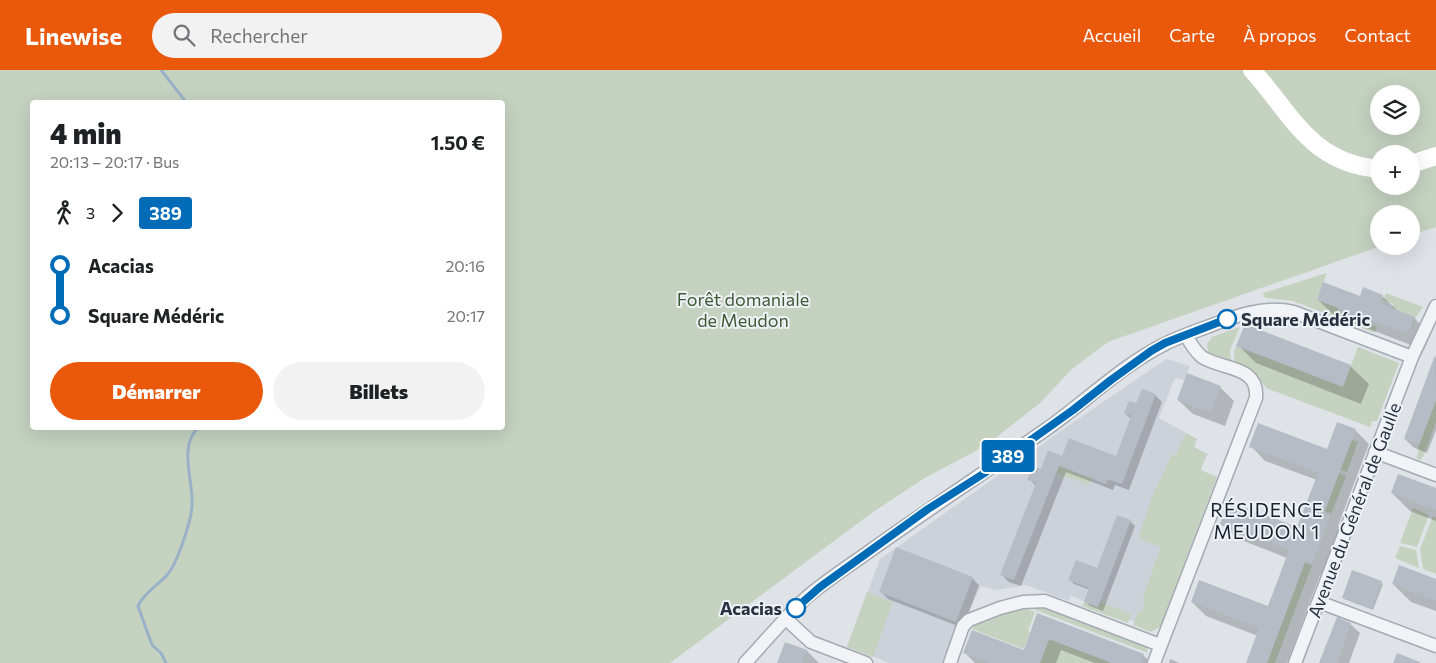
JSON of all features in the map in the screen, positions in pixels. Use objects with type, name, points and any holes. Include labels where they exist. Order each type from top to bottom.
[{"type":"main road","points":[[1252,70],[1292,122],[1314,143],[1346,162],[1370,168]]},
{"type":"main road","points":[[1420,161],[1436,156]]},
{"type":"street","name":"Avenue du Général de Gaulle","points":[[1295,663],[1412,357],[1436,306]]},
{"type":"street","points":[[745,663],[786,619],[820,587],[928,509],[983,474],[1073,410],[1151,351],[1227,319],[1258,310],[1284,310],[1412,357]]},
{"type":"street","points":[[1154,663],[1256,398],[1257,391],[1251,377],[1204,358],[1191,345],[1186,335]]},
{"type":"street","points":[[1375,452],[1436,474]]},
{"type":"street","points":[[950,663],[963,626],[970,620],[1000,608],[1023,602],[1045,600],[1160,645]]},
{"type":"street","points":[[1319,602],[1436,646]]},
{"type":"street","points":[[786,619],[811,642],[866,663]]},
{"type":"shaded area","points":[[1166,359],[1190,366],[1184,380],[1175,378],[1159,418],[1197,439],[1194,447],[1208,454],[1200,470],[1212,475],[1150,628],[1071,596],[1069,601],[1026,585],[997,590],[981,586],[945,663],[890,663],[847,647],[880,559]]},
{"type":"green space","name":"Forêt domaniale de Meudon","points":[[0,70],[1436,70],[1436,227],[1420,232],[1420,205],[1370,205],[1370,250],[1108,342],[1072,369],[1040,403],[985,446],[923,479],[873,512],[670,663],[0,663]]},
{"type":"green space","points":[[1327,273],[1317,300],[1338,308],[1335,317],[1293,301],[1264,297],[1263,293]]},
{"type":"green space","points":[[1386,293],[1423,307],[1416,317],[1409,335],[1415,317],[1392,308],[1393,304],[1383,300]]},
{"type":"green space","points":[[1341,313],[1377,327],[1375,333],[1338,319]]},
{"type":"green space","points":[[1240,327],[1230,350],[1231,361],[1208,352],[1207,344],[1212,337]]},
{"type":"green space","points":[[1236,346],[1343,386],[1358,347],[1399,363],[1377,421],[1372,421],[1370,427],[1266,388],[1255,372],[1235,362],[1234,352]]},
{"type":"green space","points":[[1436,400],[1436,422],[1423,457],[1420,460],[1416,458],[1419,451],[1417,450]]},
{"type":"green space","points":[[1186,433],[1197,439],[1194,447],[1206,454],[1201,470],[1217,477],[1161,626],[1151,632],[1133,625],[1138,612],[1141,613],[1144,604],[1143,597],[1161,547],[1142,540],[1139,536],[1152,497],[1172,454],[1176,455]]},
{"type":"green space","points":[[1352,440],[1358,442],[1347,472],[1340,470]]},
{"type":"green space","points":[[1059,466],[1092,479],[1089,485],[1056,473]]},
{"type":"green space","points":[[1339,473],[1346,476],[1331,514],[1325,511]]},
{"type":"green space","points":[[1413,508],[1429,515],[1417,547],[1400,543]]},
{"type":"green space","points":[[1433,516],[1436,518],[1436,574],[1423,569],[1420,549]]},
{"type":"green space","points":[[1400,546],[1416,550],[1419,568],[1395,558]]},
{"type":"green space","points":[[1305,562],[1312,565],[1275,663],[1267,663]]},
{"type":"green space","points":[[867,592],[893,602],[873,657],[847,647]]},
{"type":"green space","points":[[1084,602],[1098,607],[1100,602],[1131,614],[1128,623],[1082,606]]},
{"type":"green space","points":[[1025,606],[1052,608],[1146,646],[1148,653]]},
{"type":"green space","points":[[1022,607],[1035,612],[1024,649],[972,629],[987,618]]},
{"type":"green space","points":[[1049,639],[1112,663],[1040,663]]},
{"type":"building","points":[[1323,282],[1360,296],[1363,287],[1383,295],[1380,303],[1415,317],[1408,334],[1317,300]]},
{"type":"building","points":[[1245,324],[1351,365],[1343,387],[1236,346]]},
{"type":"building","points":[[1435,355],[1436,400],[1419,445],[1404,439]]},
{"type":"building","points":[[1187,373],[1221,386],[1210,413],[1177,400]]},
{"type":"building","points":[[1142,389],[1156,394],[1122,484],[1108,479],[1106,484],[1059,466],[1014,580],[1000,575],[1036,483],[1027,480],[1033,466],[1041,469],[1048,450],[1062,456],[1069,438],[1116,456],[1131,416],[1124,413],[1129,401],[1136,403]]},
{"type":"building","points":[[1337,422],[1356,429],[1324,513],[1330,516],[1312,565],[1305,562],[1267,663],[1246,663],[1259,628],[1191,602],[1199,580],[1268,606],[1289,550],[1220,524],[1229,501],[1297,527],[1318,473],[1249,447],[1258,423],[1327,449]]},
{"type":"building","points":[[1398,474],[1436,488],[1436,510],[1391,493]]},
{"type":"building","points":[[1117,515],[1131,520],[1098,607],[1084,602],[1089,588],[1068,580],[1076,560],[1097,568]]},
{"type":"building","points":[[896,547],[973,577],[956,622],[879,592]]},
{"type":"building","points":[[1399,565],[1436,579],[1436,601],[1392,584]]},
{"type":"building","points":[[1352,570],[1382,581],[1372,609],[1342,598]]},
{"type":"building","points":[[1037,613],[1144,654],[1140,663],[1112,663],[1049,639],[1040,663],[990,663],[963,653],[972,630],[1024,650]]},
{"type":"building","points":[[1337,617],[1351,623],[1337,663],[1319,663]]},
{"type":"building","points":[[785,642],[807,650],[802,663],[777,663]]},
{"type":"building","points":[[1397,653],[1420,662],[1420,663],[1393,663]]},
{"type":"waterway","points":[[161,70],[184,100]]},
{"type":"waterway","points":[[166,663],[161,653],[152,645],[138,606],[151,589],[171,570],[183,542],[192,506],[188,465],[189,445],[196,430]]},
{"type":"bus line","name":"389","points":[[796,608],[820,587],[928,509],[983,474],[1073,410],[1151,351],[1165,343],[1227,319]]},
{"type":"place","name":"Square Médéric","points":[[1227,319]]},
{"type":"place","name":"Acacias","points":[[796,608]]},
{"type":"district","name":"RÉSIDENCE MEUDON 1","points":[[1267,520]]}]
